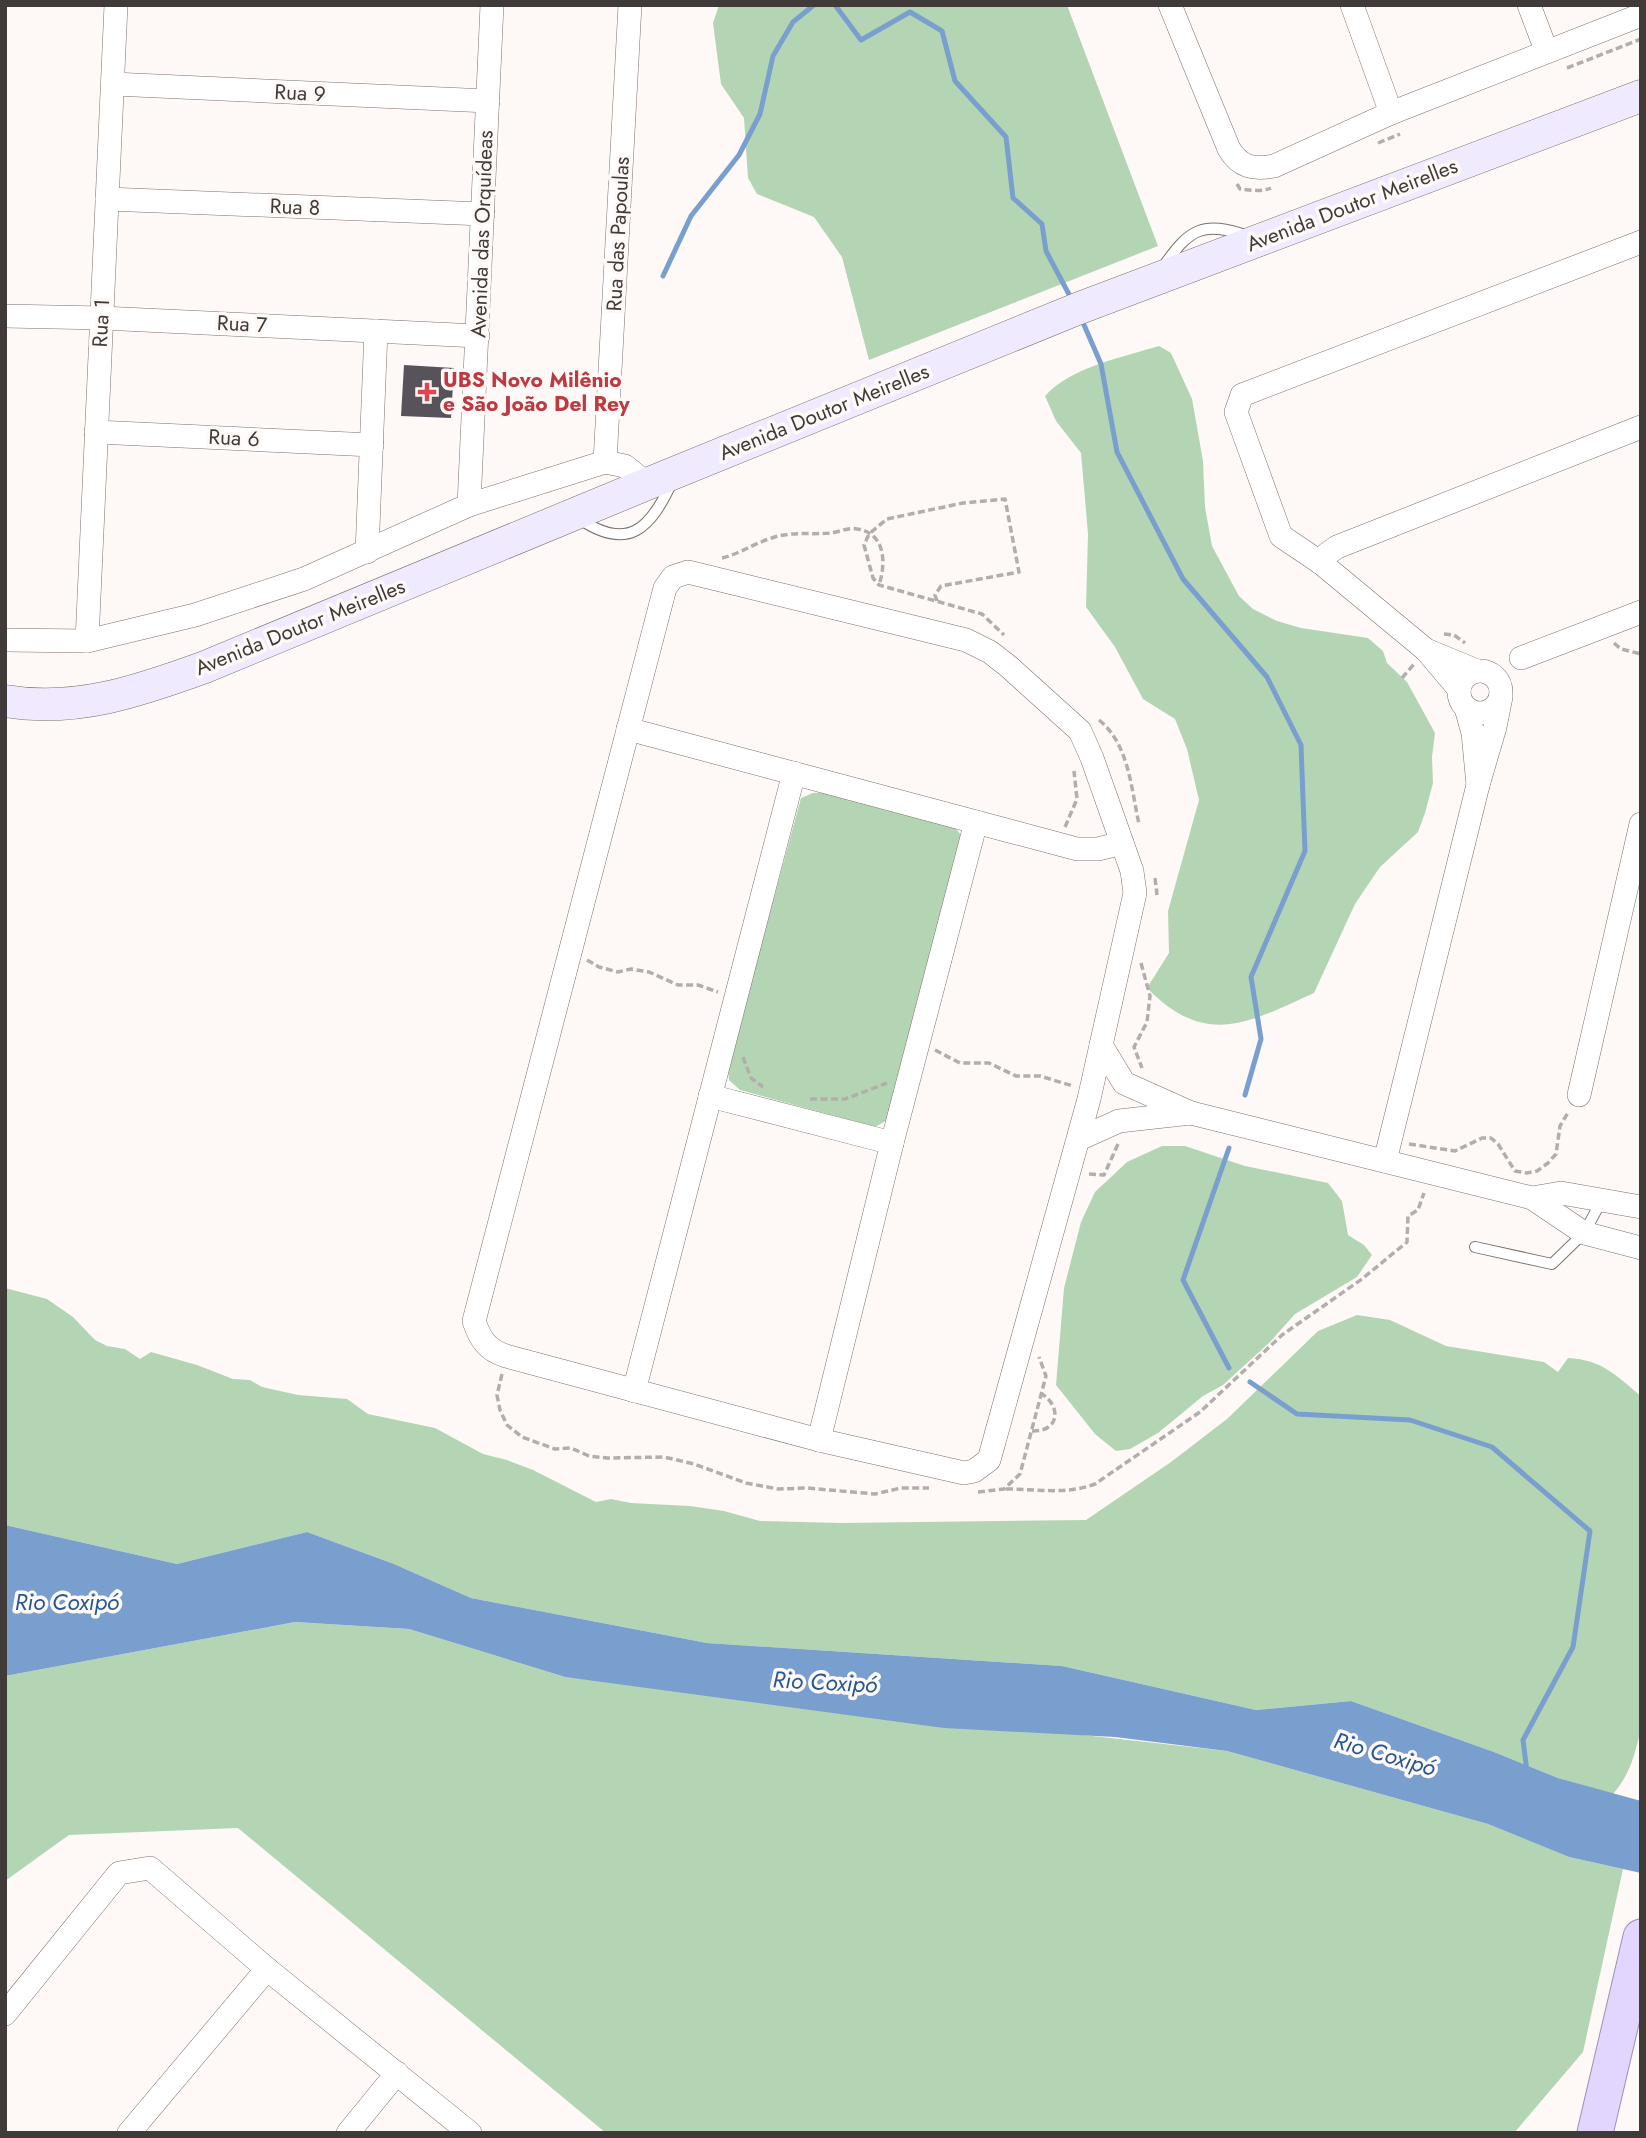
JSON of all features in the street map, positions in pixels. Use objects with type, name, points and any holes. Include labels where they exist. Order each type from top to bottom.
[{"type":"main road","points":[[1595,2133],[1641,1937]]},
{"type":"street","name":"Rua 1","points":[[87,641],[116,5]]},
{"type":"street","name":"Avenida das Orquídeas","points":[[468,505],[492,5]]},
{"type":"street","name":"Rua das Papoulas","points":[[605,462],[630,5]]},
{"type":"street","points":[[1170,5],[1228,149],[1236,160],[1248,167],[1260,169],[1274,166],[1391,113],[1546,50],[1641,15]]},
{"type":"street","points":[[1352,5],[1391,113]]},
{"type":"street","points":[[1529,5],[1546,50]]},
{"type":"street","name":"Rua 9","points":[[113,84],[488,101]]},
{"type":"street","name":"Avenida Doutor Meirelles","points":[[5,701],[32,705],[72,705],[136,692],[205,667],[677,471],[1154,281],[1641,96]]},
{"type":"street","name":"Rua 8","points":[[107,199],[483,215]]},
{"type":"street","points":[[1521,658],[1513,668],[1493,709],[1486,712],[1472,711],[1426,650],[1321,563],[1281,536],[1236,412],[1242,395],[1641,242]]},
{"type":"street","name":"Rua 7","points":[[5,316],[478,336]]},
{"type":"street","points":[[367,552],[376,331]]},
{"type":"street","points":[[1321,563],[1327,554],[1337,547],[1641,427]]},
{"type":"street","name":"Rua 6","points":[[96,432],[372,445]]},
{"type":"street","points":[[5,640],[87,641],[195,615],[304,579],[468,505],[605,462],[625,466],[647,484]]},
{"type":"street","points":[[688,572],[966,640],[990,652],[1080,731],[1122,843],[1132,871],[1135,893],[1079,1139],[989,1460],[974,1471],[964,1473],[819,1440],[634,1391],[506,1356],[487,1346],[474,1321],[665,589],[673,577],[688,572]]},
{"type":"street","points":[[1478,785],[1473,733],[1463,698],[1465,677],[1641,612]]},
{"type":"street","points":[[1388,1150],[1501,695],[1496,677],[1426,650]]},
{"type":"street","points":[[628,729],[1077,849],[1097,849],[1122,843]]},
{"type":"street","points":[[634,1391],[794,773]]},
{"type":"street","points":[[819,1440],[892,1143],[976,822]]},
{"type":"street","points":[[1579,1095],[1641,824]]},
{"type":"street","points":[[1101,1045],[1124,1083],[1191,1113],[1388,1150],[1532,1198],[1584,1233],[1641,1248]]},
{"type":"street","points":[[710,1096],[892,1143]]},
{"type":"street","points":[[1079,1139],[1119,1121],[1191,1113]]},
{"type":"street","points":[[1532,1198],[1561,1193],[1641,1207]]},
{"type":"street","points":[[5,2014],[119,1873],[150,1868],[267,1969],[470,2133]]},
{"type":"street","points":[[129,2133],[267,1969]]},
{"type":"street","points":[[348,2133],[397,2073]]},
{"type":"lane","points":[[573,514],[597,530],[614,535],[629,535],[642,529],[652,518],[677,471]]},
{"type":"lane","points":[[1475,1247],[1552,1264],[1584,1233],[1602,1200]]},
{"type":"path","points":[[716,556],[723,558],[774,537],[801,532],[831,533],[856,528],[879,543],[884,556],[884,570],[879,585]]},
{"type":"path","points":[[1061,845],[1066,824],[1077,799],[1073,780],[1076,762]]},
{"type":"path","points":[[568,953],[618,972],[631,969],[649,972],[678,985],[698,985],[735,998]]},
{"type":"path","points":[[917,1046],[960,1063],[989,1063],[1016,1076],[1040,1076],[1091,1090]]},
{"type":"path","points":[[741,1049],[751,1078],[770,1091]]},
{"type":"path","points":[[1124,1083],[1143,1069]]},
{"type":"path","points":[[800,1098],[845,1099],[891,1081]]},
{"type":"path","points":[[1388,1150],[1455,1151],[1482,1138],[1491,1138],[1498,1144],[1515,1171],[1537,1171],[1556,1154],[1560,1126],[1579,1095]]},
{"type":"path","points":[[1085,1178],[1090,1174],[1104,1174],[1124,1134],[1119,1121]]},
{"type":"path","points":[[970,1493],[1004,1489],[1045,1492],[1085,1488],[1095,1484],[1200,1412],[1282,1335],[1362,1279],[1407,1242],[1408,1216],[1418,1210],[1424,1193]]},
{"type":"path","points":[[506,1356],[497,1395],[507,1425],[522,1437],[555,1449],[571,1448],[589,1456],[607,1458],[664,1457],[694,1464],[746,1483],[778,1489],[807,1488],[875,1494],[901,1488],[927,1487],[938,1490]]},
{"type":"path","points":[[1004,1489],[1020,1474],[1042,1394],[1046,1376],[1038,1356]]},
{"type":"path","points":[[1032,1432],[1043,1432],[1052,1426],[1054,1408],[1042,1394]]},
{"type":"green space","points":[[719,5],[1067,5],[1158,246],[869,360],[842,257],[814,217],[757,194],[748,178],[744,118],[721,84],[713,23]]},
{"type":"green space","points":[[1159,346],[1171,353],[1192,399],[1203,461],[1205,507],[1212,546],[1239,596],[1253,609],[1277,621],[1301,628],[1368,638],[1383,651],[1387,663],[1407,682],[1435,733],[1433,783],[1418,832],[1380,867],[1355,904],[1314,993],[1268,1013],[1228,1024],[1208,1024],[1189,1018],[1168,1007],[1147,988],[1169,953],[1168,911],[1199,800],[1187,749],[1175,719],[1143,699],[1115,647],[1086,607],[1088,534],[1081,453],[1056,421],[1045,396],[1083,370]]},
{"type":"green space","points":[[827,792],[954,827],[963,837],[891,1118],[875,1127],[740,1090],[729,1080],[728,1068],[801,798],[813,793]]},
{"type":"green space","points":[[1162,1146],[1185,1146],[1245,1166],[1328,1183],[1342,1201],[1348,1235],[1364,1245],[1372,1255],[1357,1277],[1295,1314],[1270,1342],[1223,1385],[1203,1396],[1158,1433],[1130,1449],[1116,1451],[1095,1434],[1056,1385],[1064,1288],[1081,1222],[1095,1192],[1127,1162]]},
{"type":"green space","points":[[5,1288],[47,1299],[73,1317],[95,1340],[107,1346],[125,1349],[140,1359],[151,1352],[233,1379],[250,1380],[262,1387],[298,1395],[347,1399],[368,1414],[435,1428],[483,1454],[533,1470],[596,1502],[611,1499],[631,1503],[690,1506],[724,1511],[760,1521],[841,1523],[1086,1520],[1171,1462],[1227,1419],[1318,1331],[1357,1315],[1390,1320],[1446,1346],[1544,1362],[1558,1372],[1568,1358],[1591,1362],[1616,1375],[1641,1396],[1641,1728],[1634,1755],[1628,1771],[1613,1794],[1558,1778],[1351,1701],[1256,1710],[1062,1666],[707,1643],[471,1598],[394,1564],[307,1532],[177,1564],[5,1525]]},
{"type":"green space","points":[[295,1622],[409,1629],[565,1677],[1227,1751],[1488,1824],[1569,1857],[1623,1869],[1583,2052],[1514,2133],[606,2133],[238,1828],[69,1835],[5,1881],[5,1676]]},
{"type":"water","name":"Rio Coxipó","points":[[5,1525],[177,1564],[307,1532],[394,1564],[471,1598],[707,1643],[1062,1666],[1256,1710],[1351,1701],[1558,1778],[1641,1801],[1641,1873],[1569,1857],[1488,1824],[1227,1751],[1115,1737],[944,1728],[565,1677],[409,1629],[295,1622],[5,1676]]},
{"type":"building","name":"UBS Novo Milênio e São João Del Rey","points":[[404,365],[454,368],[451,418],[401,416]]},
{"type":"waterway","points":[[663,276],[691,216],[739,155],[760,114],[773,56],[793,22],[814,5]]},
{"type":"waterway","points":[[835,5],[861,40],[910,12],[942,31],[955,81],[1006,137],[1013,198],[1042,224],[1046,251],[1072,300]]},
{"type":"waterway","points":[[1081,318],[1101,364],[1117,452],[1183,579],[1267,677],[1301,745],[1305,851],[1251,977],[1261,1039],[1245,1095]]},
{"type":"waterway","points":[[1229,1148],[1183,1280],[1229,1368]]},
{"type":"waterway","points":[[1250,1382],[1297,1414],[1410,1420],[1492,1447],[1590,1531],[1573,1647],[1523,1740],[1527,1772]]},
{"type":"place","name":"UBS Novo Milênio e São João Del Rey","points":[[427,392]]}]
